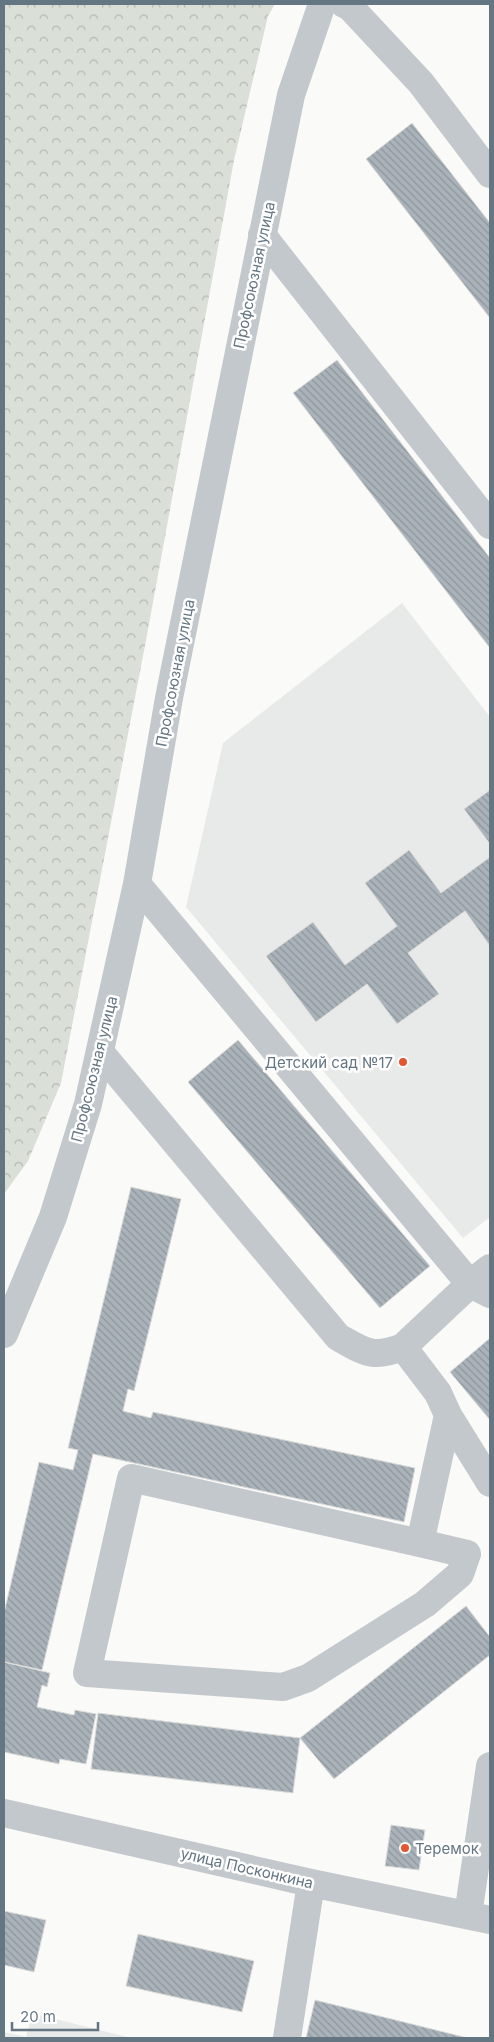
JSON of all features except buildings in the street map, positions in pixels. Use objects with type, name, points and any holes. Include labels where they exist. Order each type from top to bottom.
[{"type":"street","name":"Профсоюзная улица","points":[[4,1334],[53,1217],[88,1104],[137,884],[172,679],[291,95],[322,4]]},
{"type":"street","points":[[344,4],[350,7],[421,83],[490,174]]},
{"type":"street","points":[[262,235],[490,525]]},
{"type":"street","points":[[100,1052],[338,1337],[369,1354],[389,1353],[403,1347],[483,1282],[137,884]]},
{"type":"street","points":[[403,1347],[438,1394],[490,1483]]},
{"type":"street","points":[[420,1543],[448,1414]]},
{"type":"street","points":[[131,1478],[420,1543],[467,1554],[460,1574],[425,1604],[308,1678],[284,1687],[87,1673],[131,1478]]},
{"type":"street","points":[[479,1918],[490,1766]]},
{"type":"street","name":"улица Посконкина","points":[[4,1813],[311,1883],[479,1918]]},
{"type":"street","points":[[288,2038],[311,1883]]},
{"type":"shaded area","name":"Детский сад №17","points":[[402,603],[490,717],[490,1217],[463,1238],[186,907],[223,743]]},
{"type":"shaded area","points":[[32,2013],[131,2038],[4,2038],[4,2032],[26,2037]]},
{"type":"green space","points":[[4,4],[275,4],[268,16],[234,160],[147,635],[61,1083],[28,1161],[4,1194]]},
{"type":"place","name":"Детский сад №17","points":[[403,1062]]},
{"type":"place","name":"Теремок","points":[[405,1848]]}]
